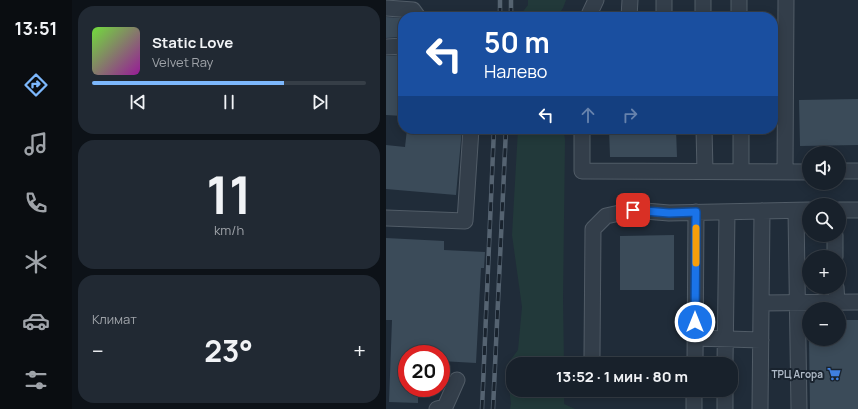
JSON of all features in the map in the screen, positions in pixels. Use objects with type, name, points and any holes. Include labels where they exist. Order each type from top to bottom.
[{"type":"lane","points":[[590,12],[596,0]]},
{"type":"lane","points":[[629,12],[630,0]]},
{"type":"lane","points":[[664,0],[664,12]]},
{"type":"lane","points":[[703,0],[703,12]]},
{"type":"lane","points":[[739,0],[739,12]]},
{"type":"lane","points":[[785,172],[786,0]]},
{"type":"lane","points":[[386,8],[413,10],[414,12]]},
{"type":"lane","points":[[386,47],[398,46]]},
{"type":"lane","points":[[386,218],[465,221],[470,134]]},
{"type":"lane","points":[[582,134],[582,171],[802,172]]},
{"type":"lane","points":[[704,134],[705,171]]},
{"type":"lane","points":[[741,134],[741,172]]},
{"type":"lane","points":[[846,171],[858,171]]},
{"type":"lane","points":[[592,356],[593,229],[606,216],[633,210],[669,213],[802,211]]},
{"type":"lane","points":[[846,210],[858,210]]},
{"type":"lane","points":[[760,409],[762,211]]},
{"type":"lane","points":[[695,357],[696,212]]},
{"type":"lane","points":[[725,357],[727,212]]},
{"type":"lane","points":[[799,409],[798,303],[802,229]]},
{"type":"lane","points":[[836,294],[837,302]]},
{"type":"lane","points":[[846,302],[858,302]]},
{"type":"lane","points":[[762,303],[802,303]]},
{"type":"lane","points":[[695,338],[761,340]]},
{"type":"lane","points":[[437,409],[446,407],[457,380]]},
{"type":"lane","points":[[694,397],[694,409]]},
{"type":"lane","points":[[725,397],[725,409]]},
{"type":"green space","points":[[528,0],[566,0],[560,12],[523,12],[528,5]]},
{"type":"green space","points":[[518,134],[564,134],[564,357],[513,357],[518,350],[522,307],[512,235]]},
{"type":"green space","points":[[510,397],[564,397],[564,404],[575,409],[510,409]]},
{"type":"building","points":[[386,17],[398,18],[398,37],[386,38]]},
{"type":"building","points":[[398,55],[398,116],[386,115],[386,56]]},
{"type":"building","points":[[858,99],[858,145],[800,146],[799,100]]},
{"type":"building","points":[[406,134],[462,134],[456,195],[386,189],[386,145],[405,147]]},
{"type":"building","points":[[609,134],[676,134],[677,157],[610,157]]},
{"type":"building","points":[[674,235],[674,290],[620,290],[620,236]]},
{"type":"building","points":[[386,238],[444,241],[444,250],[485,252],[484,268],[481,268],[476,363],[450,362],[450,345],[398,345],[398,397],[418,397],[418,403],[389,402],[392,320],[386,320]]},
{"type":"building","name":"ТРЦ Агора","points":[[846,320],[858,320],[858,409],[810,409],[809,346],[846,346]]},
{"type":"railway","points":[[500,0],[500,12]]},
{"type":"railway","points":[[511,0],[511,12]]},
{"type":"railway","points":[[482,409],[494,134]]},
{"type":"railway","points":[[493,409],[506,134]]},
{"type":"slow traffic","points":[[696,228],[696,263]]},
{"type":"place","name":"ТРЦ Агора","points":[[834,374]]},
{"type":"route","points":[[633,210],[669,213],[696,212],[695,322]]}]
